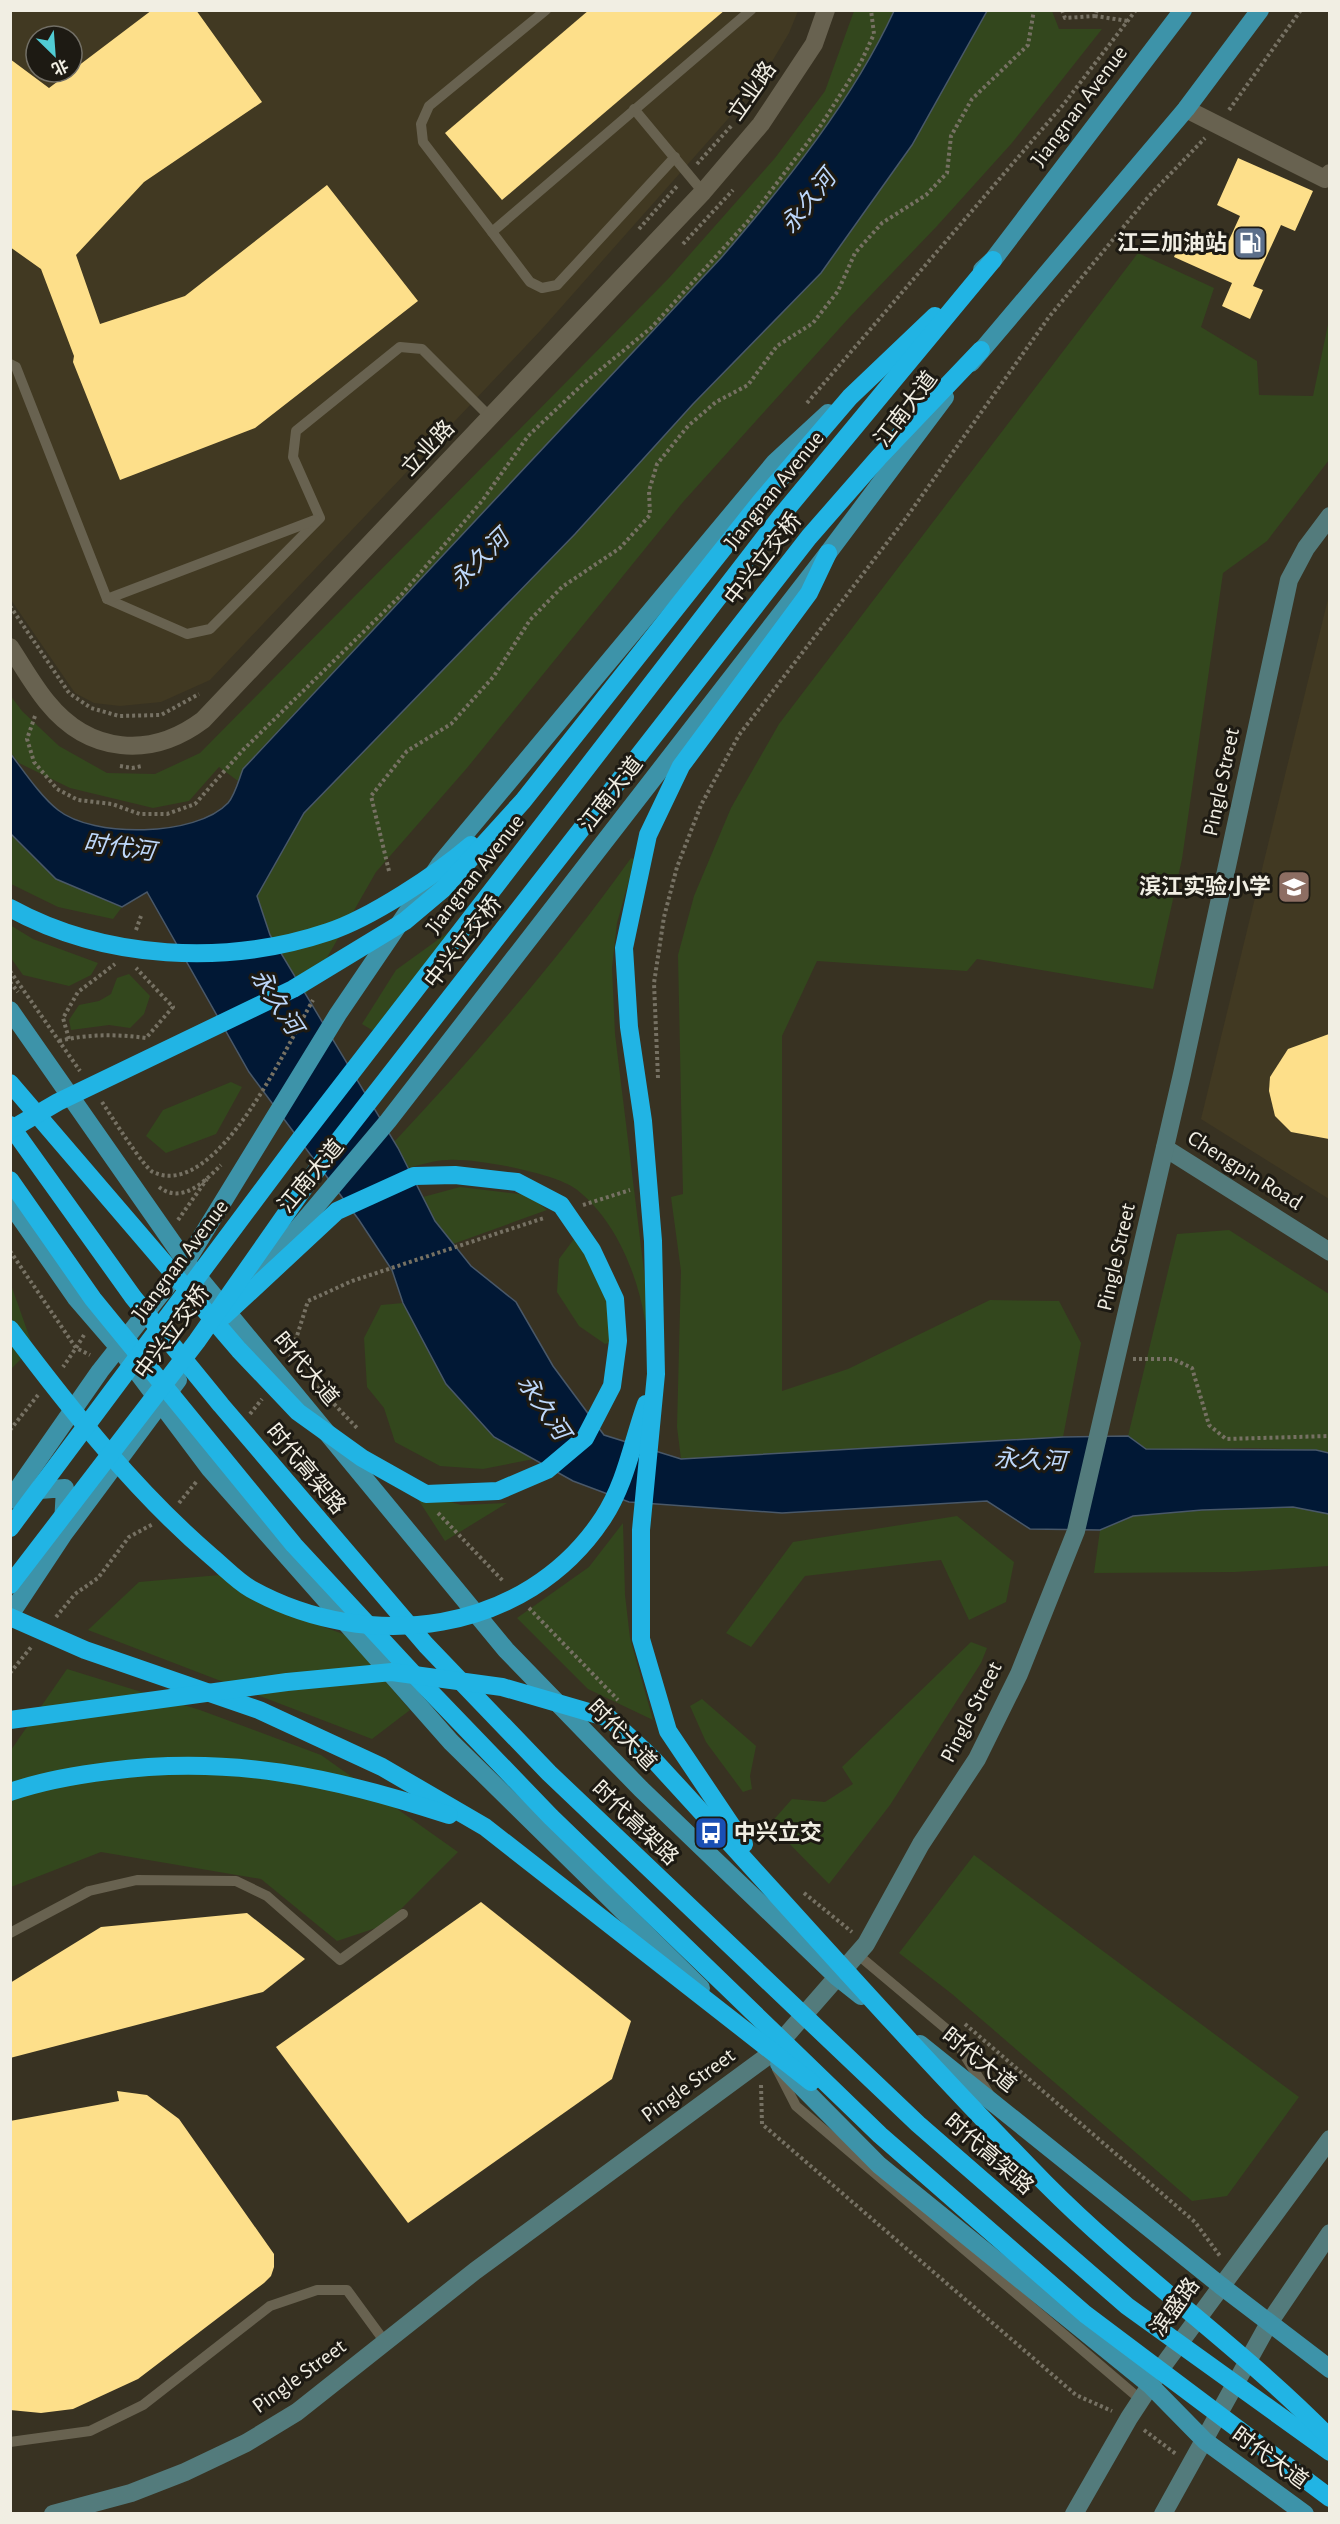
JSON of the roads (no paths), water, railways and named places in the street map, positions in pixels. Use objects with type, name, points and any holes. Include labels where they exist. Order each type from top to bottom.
[{"type":"highway","points":[[10,1130],[58,1102],[293,989],[396,926],[443,889],[523,801],[761,501],[850,397],[993,260]]},
{"type":"highway","name":"Jiangnan Avenue","points":[[10,1528],[298,1142],[781,516],[993,260]]},
{"type":"highway","name":"中兴立交桥","points":[[10,1585],[196,1341],[325,1158],[809,537],[879,457],[981,350]]},
{"type":"highway","points":[[776,1893],[668,1731],[641,1639],[641,1530],[656,1374],[653,1241],[643,1121],[629,1026],[624,948],[648,835],[681,766],[809,593],[828,553]]},
{"type":"highway","points":[[10,908],[27,917],[90,940],[157,952],[221,953],[274,946],[330,932],[395,899],[459,855],[523,801]]},
{"type":"highway","points":[[10,1083],[96,1185],[209,1315],[216,1324],[298,1412],[362,1458],[426,1494],[498,1491],[548,1470],[585,1438],[612,1386],[618,1341],[615,1299],[592,1250],[561,1205],[517,1182],[455,1175],[414,1176],[336,1211],[266,1278],[222,1317],[214,1325],[196,1341]]},
{"type":"highway","name":"时代高架路","points":[[10,1125],[134,1297],[220,1405],[426,1645],[549,1773],[918,2124],[1127,2306],[1329,2452]]},
{"type":"highway","points":[[10,1180],[93,1299],[294,1545],[550,1817],[880,2135],[1085,2314],[1329,2498]]},
{"type":"highway","points":[[10,1329],[108,1449],[182,1531],[249,1588],[303,1612],[361,1626],[420,1626],[468,1616],[532,1589],[571,1559],[603,1518],[627,1472],[633,1441],[656,1374]]},
{"type":"highway","points":[[10,1616],[85,1650],[259,1710],[382,1767],[485,1827],[880,2135]]},
{"type":"highway","points":[[10,1720],[287,1682],[392,1672],[502,1687],[609,1718],[652,1758],[1047,2185],[1216,2336],[1291,2398],[1329,2438]]},
{"type":"highway","points":[[10,1792],[80,1774],[156,1764],[230,1765],[299,1773],[353,1785],[485,1827]]},
{"type":"main road","name":"Jiangnan Avenue","points":[[15,1496],[100,1371],[120,1349],[186,1262],[338,1014],[440,864],[775,462],[993,260],[1183,10]]},
{"type":"main road","name":"江南大道","points":[[10,1616],[63,1535],[161,1406],[224,1309],[274,1258],[388,1121],[828,553],[981,350],[1186,109],[1260,10]]},
{"type":"main road","name":"时代大道","points":[[10,1010],[186,1262],[506,1650],[641,1789],[837,1977],[1220,2285],[1329,2369]]},
{"type":"main road","name":"时代大道","points":[[10,1203],[76,1298],[120,1349],[208,1468],[451,1742],[879,2165],[1145,2393],[1205,2441],[1305,2514]]},
{"type":"main road","points":[[15,1496],[64,1488],[63,1535]]},
{"type":"street","name":"立业路","points":[[10,647],[46,701],[83,733],[110,744],[131,746],[157,743],[183,735],[203,720],[703,192],[761,124],[814,44],[826,10]]},
{"type":"street","points":[[1186,109],[1325,179],[1329,173]]},
{"type":"street","name":"Pingle Street","points":[[53,2514],[130,2493],[185,2472],[246,2443],[297,2412],[484,2264],[769,2055],[866,1944],[921,1844],[977,1759],[1019,1674],[1076,1531],[1165,1148],[1289,580],[1306,548],[1329,516]]},
{"type":"street","name":"Chengpin Road","points":[[1165,1148],[1329,1252]]},
{"type":"street","name":"滨盛路","points":[[1074,2514],[1145,2393],[1220,2285],[1329,2139]]},
{"type":"street","points":[[1163,2514],[1269,2323],[1329,2233]]},
{"type":"lane","points":[[546,10],[429,106],[421,124],[423,142],[530,282],[542,288],[557,285],[675,157]]},
{"type":"lane","points":[[492,232],[751,10]]},
{"type":"lane","points":[[634,109],[703,192]]},
{"type":"lane","points":[[320,518],[293,457],[296,430],[400,347],[422,350],[490,417]]},
{"type":"lane","points":[[10,364],[16,367],[107,599],[187,634],[210,629],[320,518]]},
{"type":"lane","points":[[107,599],[320,518]]},
{"type":"lane","points":[[10,1933],[89,1891],[137,1880],[236,1881],[267,1896],[340,1960],[403,1914]]},
{"type":"lane","points":[[857,1954],[950,2032],[996,2104]]},
{"type":"lane","points":[[10,2442],[90,2431],[143,2405],[270,2306],[317,2290],[347,2290],[385,2342]]},
{"type":"water","points":[[894,11],[987,11],[912,145],[821,273],[693,404],[575,534],[304,813],[257,896],[270,935],[398,1148],[435,1221],[471,1266],[516,1302],[553,1366],[604,1435],[681,1459],[1063,1437],[1128,1436],[1146,1449],[1316,1450],[1329,1453],[1329,1514],[1293,1507],[1202,1510],[1133,1516],[1100,1530],[1030,1529],[987,1501],[782,1513],[629,1502],[573,1481],[494,1437],[446,1384],[403,1303],[392,1270],[359,1220],[249,1072],[147,892],[122,907],[56,879],[11,834],[10,753],[52,805],[74,819],[95,826],[144,830],[169,828],[213,814],[228,803],[243,769],[745,230],[793,171],[838,109],[859,77]]},
{"type":"place","name":"江三加油站","points":[[1250,243]]},
{"type":"place","name":"滨江实验小学","points":[[1294,887]]},
{"type":"place","name":"中兴立交","points":[[711,1833]]},
{"type":"water label","name":"永久河","points":[[809,202]]},
{"type":"water label","name":"永久河","points":[[480,560]]},
{"type":"water label","name":"时代河","points":[[119,848]]},
{"type":"water label","name":"永久河","points":[[276,1002]]},
{"type":"water label","name":"永久河","points":[[543,1408]]},
{"type":"water label","name":"永久河","points":[[1030,1461]]}]
